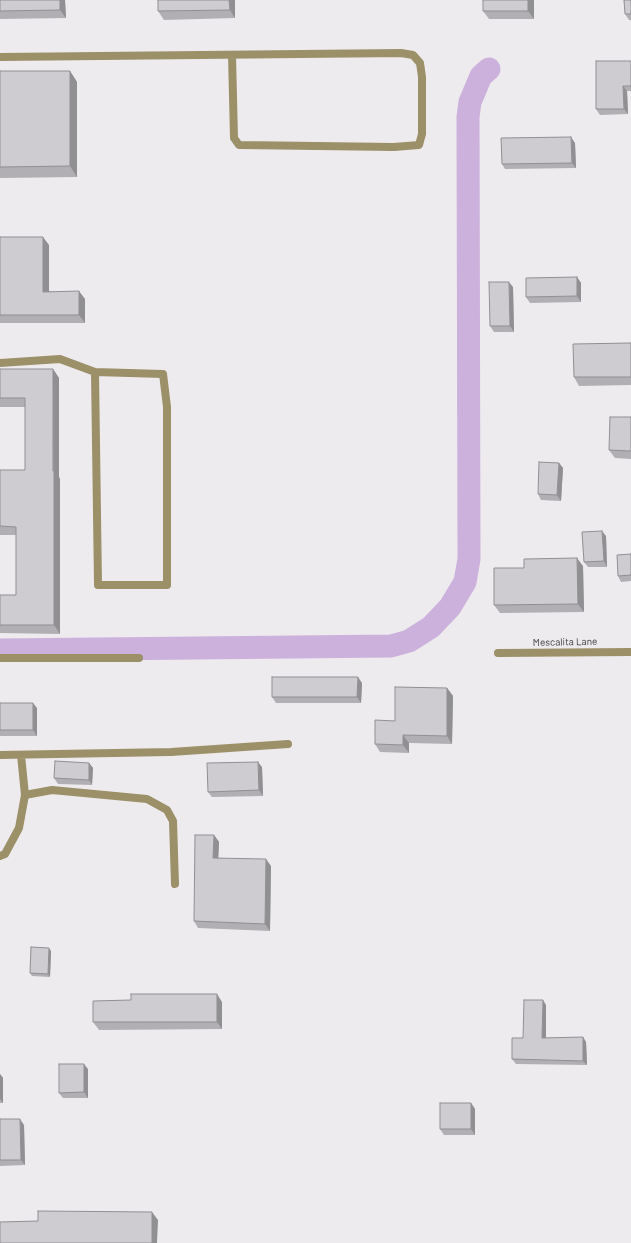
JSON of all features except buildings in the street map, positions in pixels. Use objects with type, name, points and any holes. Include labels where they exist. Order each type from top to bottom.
[{"type":"street","points":[[0,57],[400,53],[413,55],[420,63],[422,77],[422,134],[419,145],[394,147],[239,145],[234,138],[232,55]]},
{"type":"street","points":[[0,363],[60,359],[95,372],[163,374],[167,407],[166,585],[98,585],[95,372]]},
{"type":"street","name":"Mescalita Lane","points":[[498,653],[631,652]]},
{"type":"street","points":[[0,658],[140,658]]},
{"type":"street","points":[[0,755],[171,752],[288,744]]},
{"type":"street","points":[[0,856],[5,854],[19,828],[25,795],[21,755]]},
{"type":"street","points":[[25,795],[52,790],[148,799],[167,810],[173,822],[175,884]]},
{"type":"waterway","points":[[0,650],[391,646],[409,641],[431,627],[450,607],[465,582],[469,559],[468,117],[470,102],[481,76],[489,69]]}]
